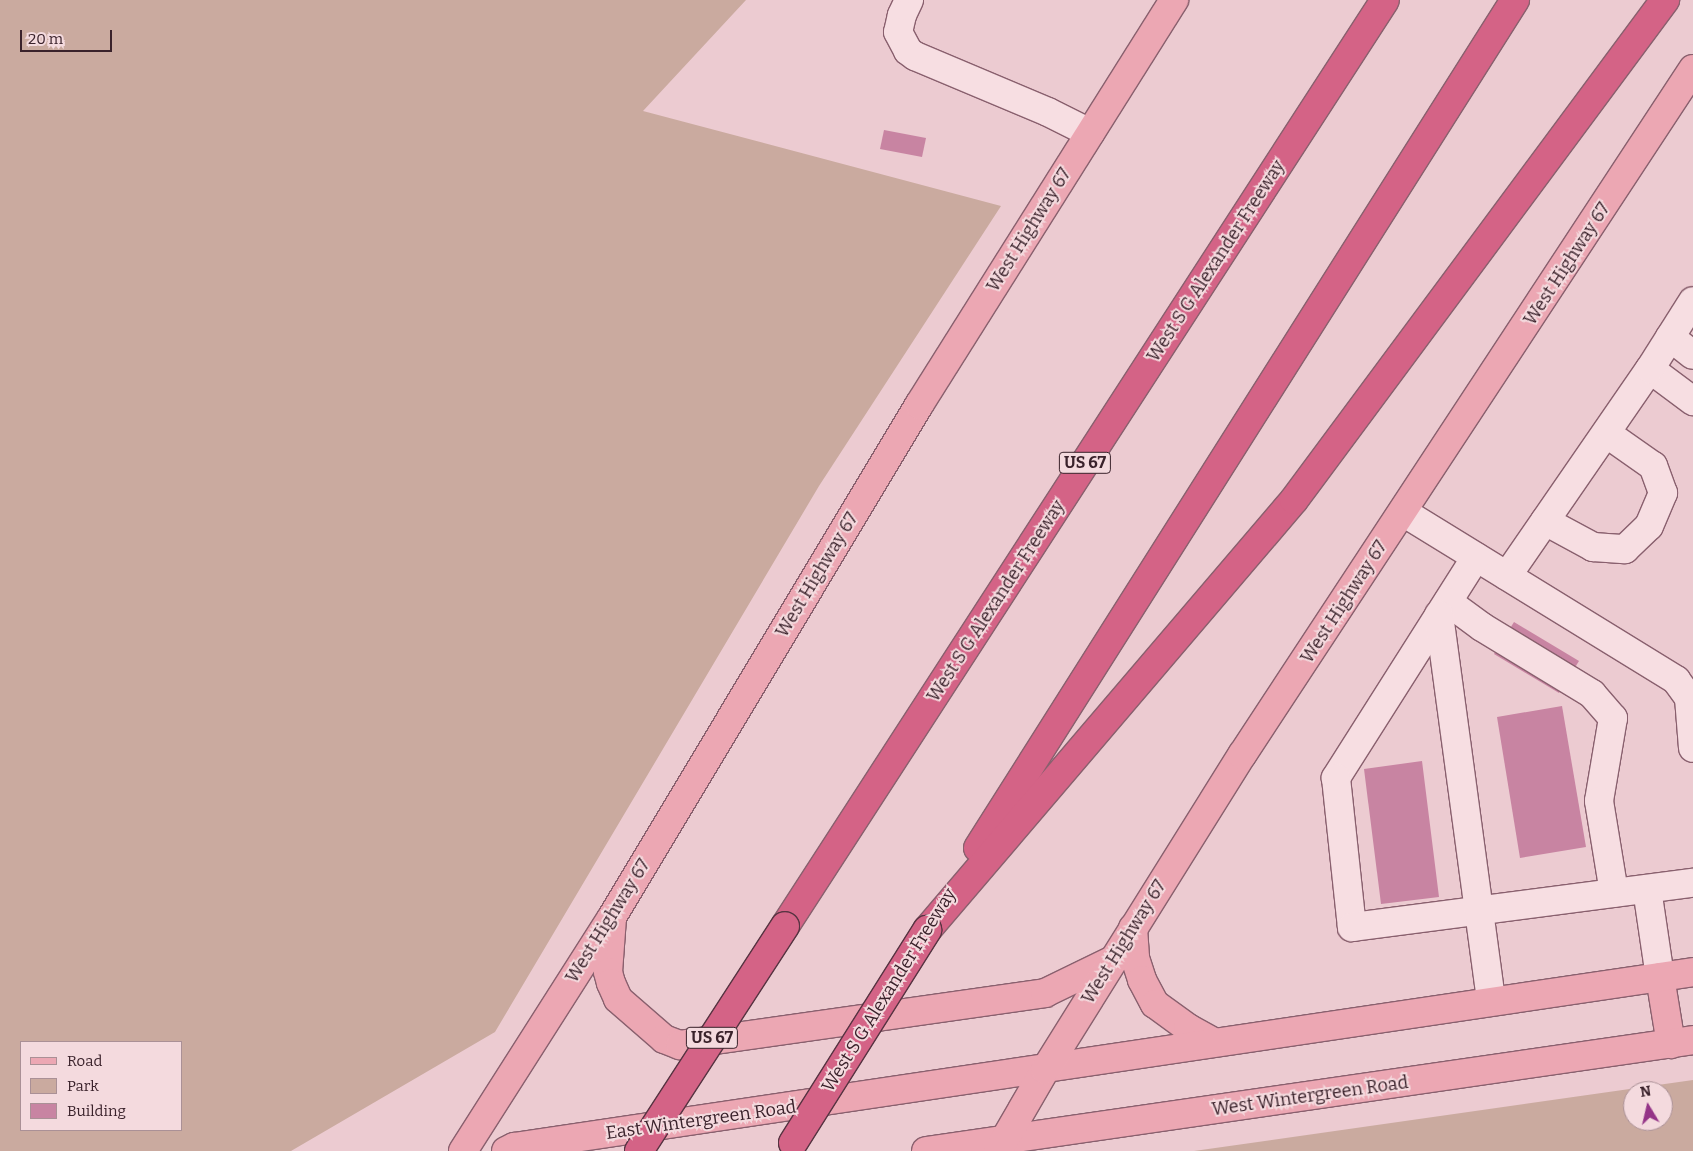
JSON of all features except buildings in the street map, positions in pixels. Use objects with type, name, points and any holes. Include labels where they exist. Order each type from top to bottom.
[{"type":"highway","name":"West S G Alexander Freeway","points":[[639,1151],[1385,0]]},
{"type":"highway","name":"West S G Alexander Freeway","points":[[790,1147],[1514,0]]},
{"type":"highway","points":[[926,930],[1294,500],[1665,0]]},
{"type":"main road","name":"West Highway 67","points":[[463,1151],[612,917],[919,405],[1174,0]]},
{"type":"main road","name":"West Highway 67","points":[[1001,1146],[1045,1070],[1237,764],[1693,69]]},
{"type":"main road","points":[[612,917],[608,972],[618,999],[664,1039],[680,1045],[1045,994],[1113,960]]},
{"type":"main road","points":[[1133,928],[1135,958],[1142,980],[1155,1004],[1188,1028],[1213,1042]]},
{"type":"main road","points":[[1045,1070],[1213,1042],[1693,972]]},
{"type":"main road","points":[[1660,977],[1682,1042]]},
{"type":"main road","name":"West Wintergreen Road","points":[[926,1151],[1001,1146],[1682,1042]]},
{"type":"main road","name":"East Wintergreen Road","points":[[506,1151],[514,1146],[1045,1070]]},
{"type":"lane","points":[[909,0],[902,15],[898,32],[908,51],[915,56],[1048,112],[1090,133]]},
{"type":"lane","points":[[1507,576],[1650,369],[1693,301]]},
{"type":"lane","points":[[1670,337],[1693,355]]},
{"type":"lane","points":[[1650,369],[1693,401]]},
{"type":"lane","points":[[1545,521],[1593,547],[1617,549],[1625,549],[1648,526],[1663,492],[1653,466],[1606,433]]},
{"type":"lane","points":[[1403,512],[1676,680],[1690,698],[1693,748]]},
{"type":"lane","points":[[1476,557],[1336,778],[1352,927],[1693,884]]},
{"type":"lane","points":[[1443,608],[1482,627],[1592,694],[1613,718],[1599,801],[1614,893]]},
{"type":"lane","points":[[1443,608],[1491,1001]]},
{"type":"lane","points":[[1647,889],[1660,977]]},
{"type":"green space","points":[[0,0],[746,0],[643,111],[1001,206],[819,486],[495,1032],[291,1151],[0,1151]]},
{"type":"green space","points":[[1693,1080],[1693,1151],[1194,1151],[1623,1090],[1623,1131],[1673,1131],[1673,1083]]}]
